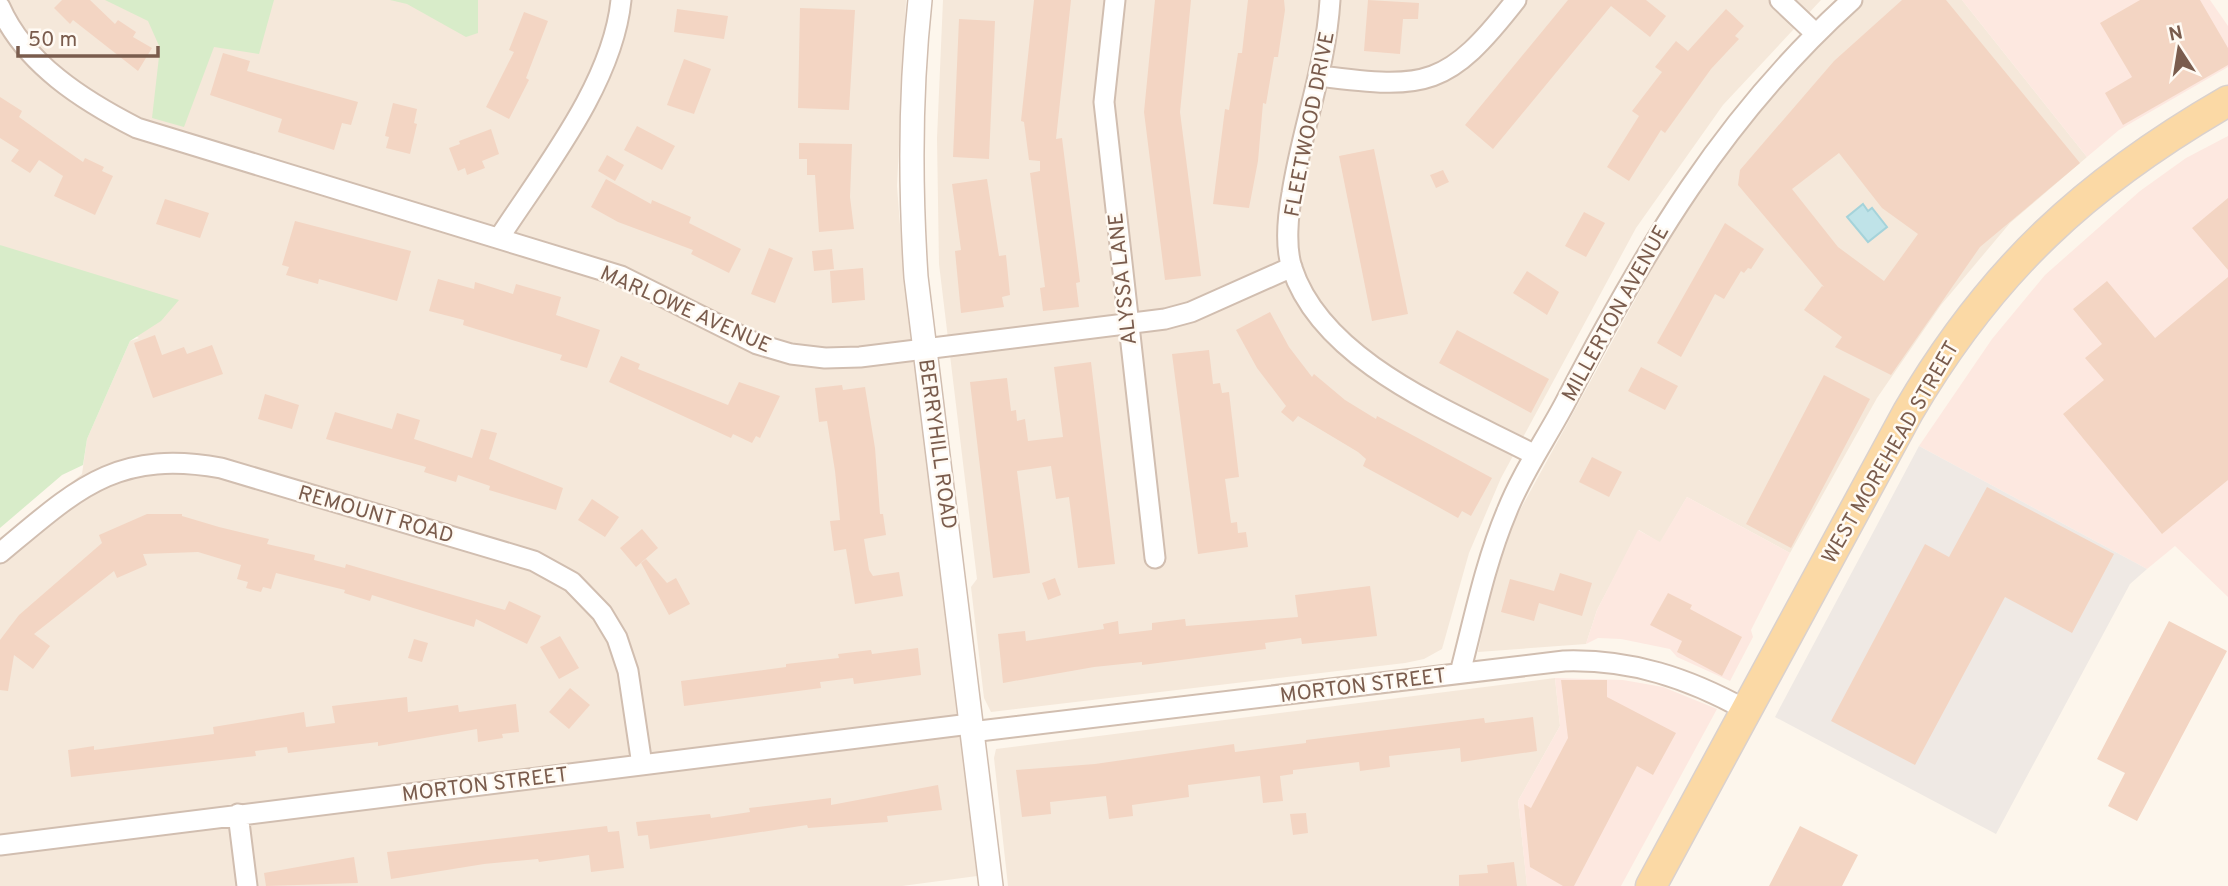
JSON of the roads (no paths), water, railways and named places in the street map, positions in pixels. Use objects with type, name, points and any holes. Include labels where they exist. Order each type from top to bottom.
[{"type":"main road","name":"WEST MOREHEAD STREET","points":[[1651,886],[1908,412],[1938,361],[1973,313],[2051,228],[2104,181],[2175,132],[2228,101]]},
{"type":"street","points":[[499,238],[579,113],[606,60],[617,28],[621,0]]},
{"type":"street","name":"BERRYHILL ROAD","points":[[920,0],[912,110],[912,225],[991,886]]},
{"type":"street","name":"ALYSSA LANE","points":[[1115,0],[1104,102],[1126,324],[1155,558]]},
{"type":"street","name":"FLEETWOOD DRIVE","points":[[1330,0],[1320,76],[1291,196],[1292,267],[1322,321],[1347,349],[1410,388],[1535,456]]},
{"type":"street","points":[[1320,76],[1383,84],[1412,83],[1439,75],[1466,57],[1516,0]]},
{"type":"street","points":[[1780,0],[1815,33]]},
{"type":"street","name":"MILLERTON AVENUE","points":[[1460,673],[1488,564],[1508,509],[1651,244],[1735,124],[1815,33],[1852,0]]},
{"type":"street","name":"MARLOWE AVENUE","points":[[3,20],[23,44],[68,86],[101,110],[137,128],[621,276],[733,334],[791,354],[825,358],[860,357],[1126,324],[1191,312],[1292,267]]},
{"type":"street","name":"REMOUNT ROAD","points":[[0,553],[85,485],[113,472],[143,465],[190,463],[221,468],[534,561],[583,592],[602,613],[617,638],[628,671],[642,765]]},
{"type":"street","name":"MORTON STREET","points":[[0,845],[642,765],[1564,661],[1623,664],[1674,675],[1746,710]]},
{"type":"street","points":[[238,814],[247,886]]},
{"type":"water","points":[[1863,204],[1868,211],[1872,208],[1887,227],[1868,242],[1847,217]]}]
